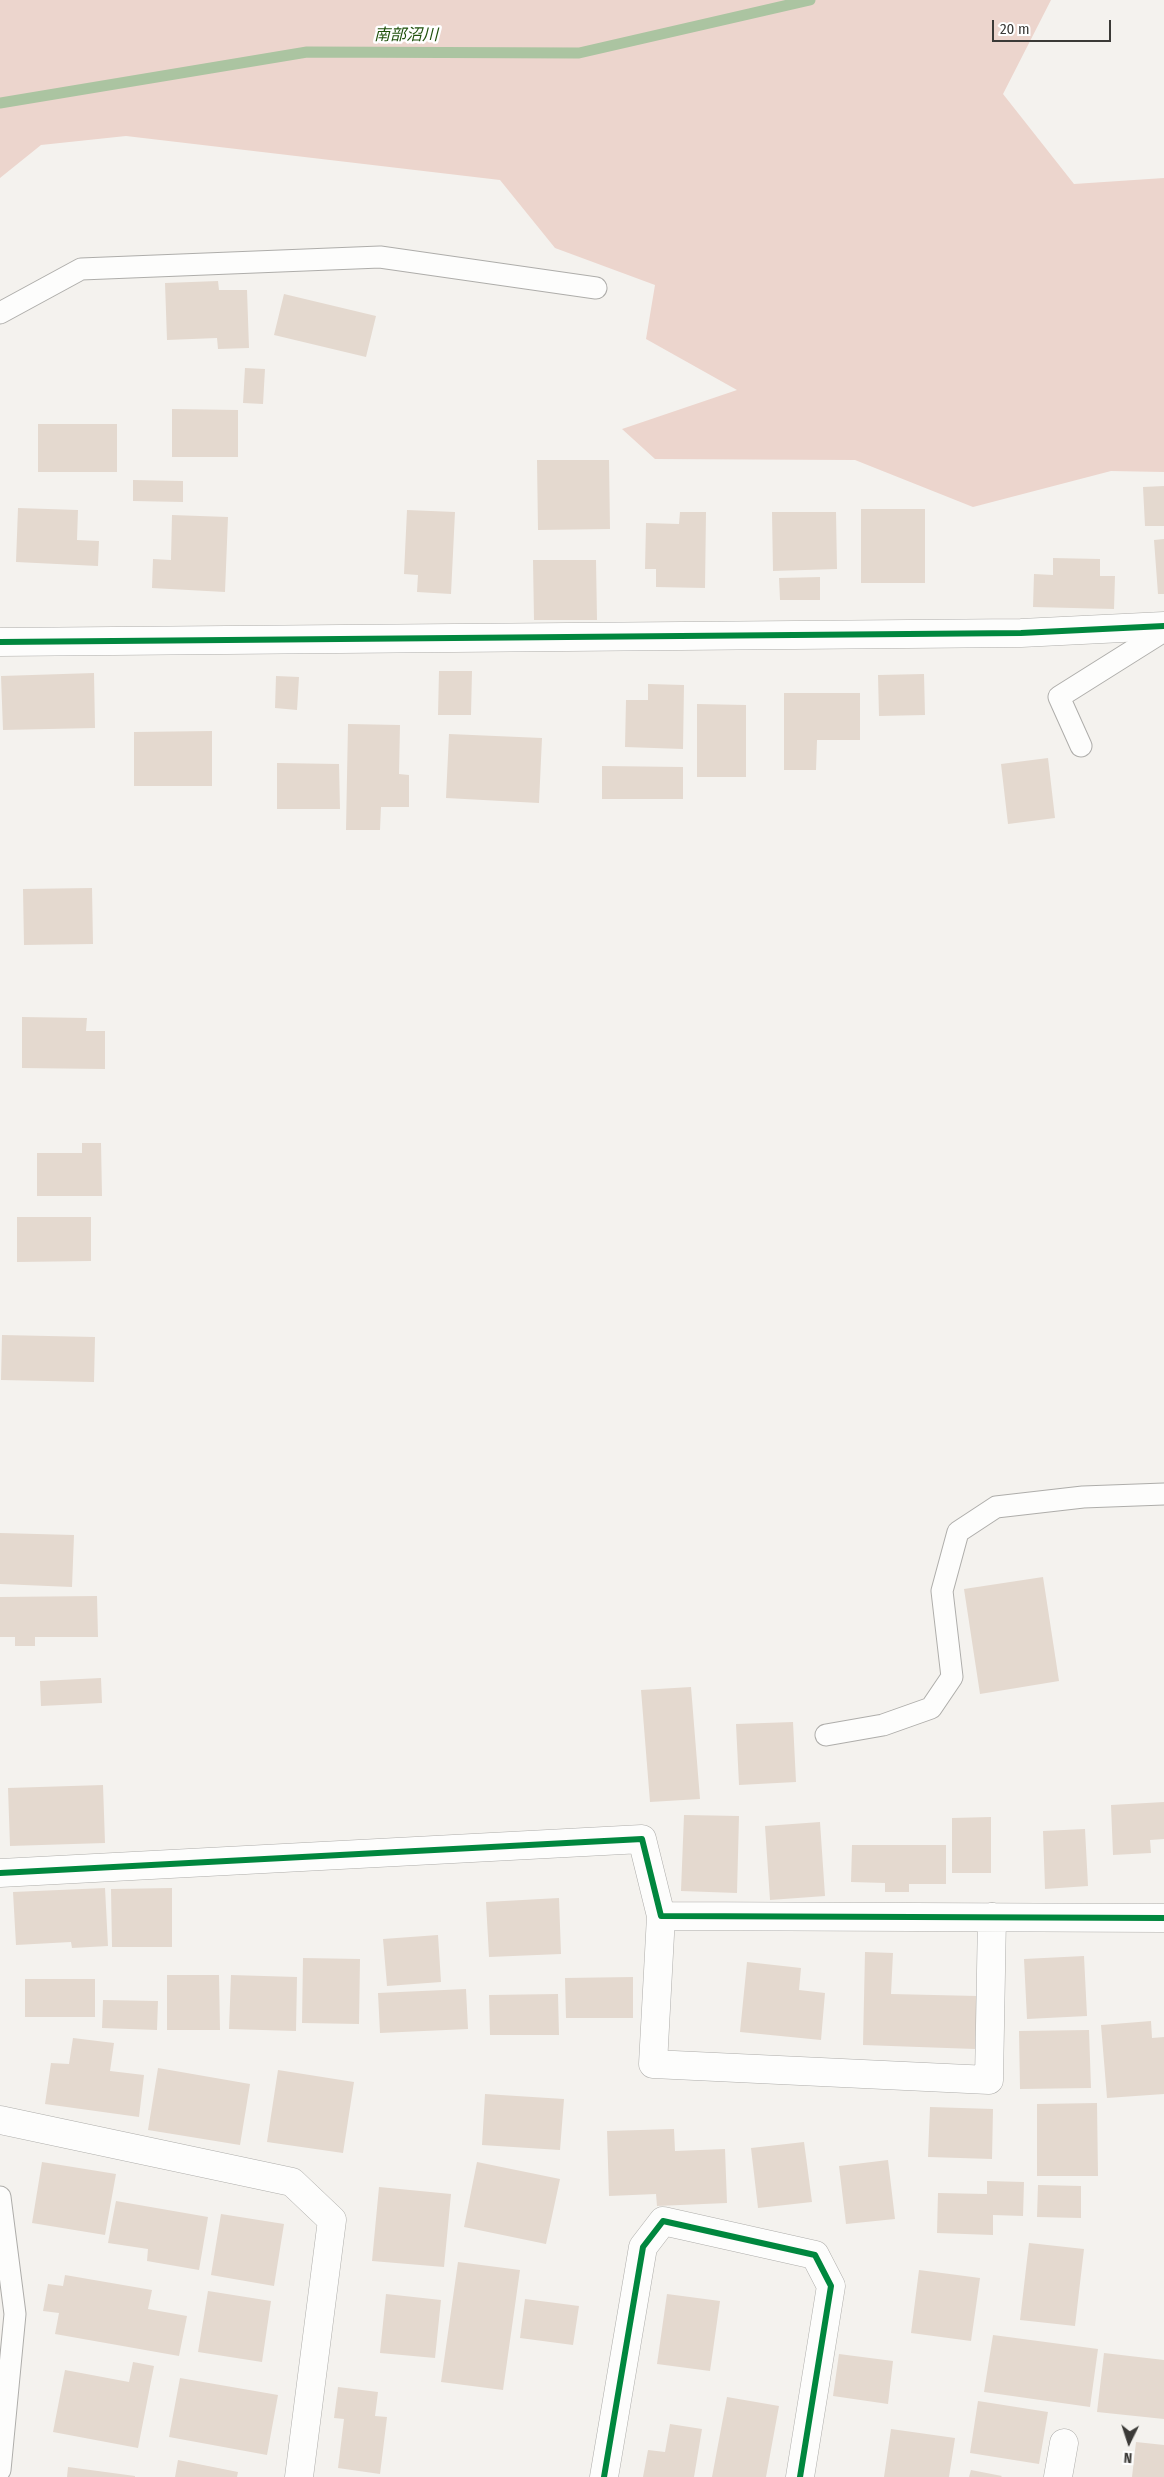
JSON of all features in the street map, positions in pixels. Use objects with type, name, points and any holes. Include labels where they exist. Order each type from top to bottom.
[{"type":"street","points":[[0,642],[1021,633],[1164,626]]},
{"type":"street","points":[[0,1873],[642,1839],[661,1916],[653,2064],[989,2080],[992,1917]]},
{"type":"street","points":[[661,1916],[1164,1918]]},
{"type":"street","points":[[0,2120],[292,2182],[332,2220],[299,2477]]},
{"type":"street","points":[[604,2477],[643,2247],[664,2221],[815,2255],[831,2286],[800,2477]]},
{"type":"street","points":[[1058,2477],[1064,2443]]},
{"type":"lane","points":[[0,313],[81,269],[171,265],[380,257],[596,288]]},
{"type":"lane","points":[[1081,746],[1059,697],[1164,631]]},
{"type":"lane","points":[[826,1735],[883,1725],[932,1708],[952,1677],[942,1591],[958,1532],[996,1507],[1083,1497],[1164,1494]]},
{"type":"lane","points":[[0,2197],[15,2314],[0,2470]]},
{"type":"shaded area","points":[[0,0],[1051,0],[1003,94],[1074,184],[1164,178],[1164,472],[1111,471],[973,507],[855,460],[655,459],[622,429],[737,390],[646,339],[655,285],[555,248],[500,180],[126,136],[41,145],[0,178]]},
{"type":"building","points":[[218,281],[219,290],[247,290],[249,348],[218,349],[217,338],[167,340],[165,283]]},
{"type":"building","points":[[284,294],[376,316],[366,357],[274,335]]},
{"type":"building","points":[[245,368],[265,369],[263,404],[243,403]]},
{"type":"building","points":[[172,409],[238,410],[238,457],[172,457]]},
{"type":"building","points":[[38,424],[117,424],[117,472],[38,472]]},
{"type":"building","points":[[537,460],[609,460],[610,529],[538,530]]},
{"type":"building","points":[[133,480],[183,481],[183,502],[133,501]]},
{"type":"building","points":[[1164,486],[1164,526],[1145,526],[1143,487]]},
{"type":"building","points":[[18,508],[78,510],[77,540],[99,541],[98,566],[16,562]]},
{"type":"building","points":[[861,509],[925,509],[925,583],[861,583]]},
{"type":"building","points":[[407,510],[455,512],[451,594],[417,592],[418,575],[404,574]]},
{"type":"building","points":[[680,512],[706,512],[705,588],[656,587],[656,569],[645,569],[646,523],[679,524]]},
{"type":"building","points":[[772,512],[836,512],[837,569],[773,571]]},
{"type":"building","points":[[172,515],[228,517],[225,592],[152,588],[153,559],[171,560]]},
{"type":"building","points":[[1164,539],[1164,594],[1158,594],[1154,540]]},
{"type":"building","points":[[1053,558],[1100,559],[1100,576],[1115,576],[1114,609],[1033,607],[1034,574],[1053,575]]},
{"type":"building","points":[[533,560],[596,560],[597,620],[534,620]]},
{"type":"building","points":[[820,577],[820,600],[780,600],[779,578]]},
{"type":"building","points":[[439,671],[472,671],[471,715],[438,715]]},
{"type":"building","points":[[94,673],[95,728],[3,730],[1,676]]},
{"type":"building","points":[[924,674],[925,715],[879,716],[878,675]]},
{"type":"building","points":[[276,676],[299,677],[297,710],[275,708]]},
{"type":"building","points":[[648,684],[684,685],[683,749],[625,747],[626,700],[648,700]]},
{"type":"building","points":[[784,693],[860,693],[860,740],[817,740],[816,770],[784,770]]},
{"type":"building","points":[[697,704],[746,705],[746,777],[697,777]]},
{"type":"building","points":[[348,724],[400,725],[399,774],[409,775],[409,807],[381,807],[380,830],[346,830]]},
{"type":"building","points":[[212,731],[212,786],[134,786],[134,732]]},
{"type":"building","points":[[449,734],[542,738],[539,803],[446,798]]},
{"type":"building","points":[[1048,758],[1055,818],[1008,824],[1001,764]]},
{"type":"building","points":[[277,763],[339,764],[340,809],[277,809]]},
{"type":"building","points":[[602,766],[683,767],[683,799],[602,799]]},
{"type":"building","points":[[92,888],[93,944],[24,945],[23,889]]},
{"type":"building","points":[[22,1017],[87,1018],[86,1031],[105,1031],[105,1069],[22,1068]]},
{"type":"building","points":[[82,1143],[101,1143],[102,1196],[37,1196],[37,1153],[82,1153]]},
{"type":"building","points":[[17,1217],[91,1217],[91,1261],[17,1262]]},
{"type":"building","points":[[2,1335],[95,1337],[94,1382],[1,1380]]},
{"type":"building","points":[[0,1533],[74,1535],[72,1587],[0,1584]]},
{"type":"building","points":[[1043,1577],[1059,1681],[980,1694],[964,1589]]},
{"type":"building","points":[[97,1596],[98,1637],[35,1637],[35,1646],[15,1646],[15,1637],[0,1637],[0,1597]]},
{"type":"building","points":[[101,1678],[102,1703],[41,1706],[40,1681]]},
{"type":"building","points":[[691,1687],[700,1799],[650,1802],[641,1690]]},
{"type":"building","points":[[793,1722],[796,1782],[739,1785],[736,1724]]},
{"type":"building","points":[[103,1785],[105,1843],[10,1846],[8,1788]]},
{"type":"building","points":[[1164,1802],[1164,1839],[1150,1840],[1151,1853],[1113,1855],[1111,1805]]},
{"type":"building","points":[[684,1815],[739,1816],[737,1893],[681,1891]]},
{"type":"building","points":[[991,1817],[991,1873],[952,1873],[952,1818]]},
{"type":"building","points":[[820,1822],[825,1896],[770,1900],[765,1826]]},
{"type":"building","points":[[1085,1829],[1088,1886],[1045,1889],[1043,1831]]},
{"type":"building","points":[[852,1845],[946,1845],[946,1884],[909,1884],[909,1892],[885,1892],[885,1883],[851,1882]]},
{"type":"building","points":[[105,1888],[108,1946],[72,1948],[71,1942],[16,1945],[13,1892]]},
{"type":"building","points":[[172,1888],[172,1947],[112,1947],[111,1889]]},
{"type":"building","points":[[559,1898],[561,1954],[489,1957],[486,1902]]},
{"type":"building","points":[[438,1935],[441,1982],[387,1986],[383,1939]]},
{"type":"building","points":[[865,1952],[893,1953],[891,1994],[977,1996],[975,2049],[863,2045]]},
{"type":"building","points":[[1084,1956],[1087,2016],[1027,2019],[1024,1959]]},
{"type":"building","points":[[303,1958],[360,1959],[359,2024],[302,2023]]},
{"type":"building","points":[[747,1962],[801,1968],[799,1990],[825,1993],[821,2040],[740,2032]]},
{"type":"building","points":[[167,1975],[219,1975],[220,2030],[167,2030]]},
{"type":"building","points":[[231,1975],[297,1977],[296,2031],[229,2029]]},
{"type":"building","points":[[633,1977],[633,2018],[566,2018],[565,1978]]},
{"type":"building","points":[[25,1979],[95,1979],[95,2017],[25,2017]]},
{"type":"building","points":[[466,1989],[468,2029],[380,2033],[378,1993]]},
{"type":"building","points":[[558,1994],[559,2035],[490,2035],[489,1995]]},
{"type":"building","points":[[103,2000],[158,2001],[157,2030],[102,2028]]},
{"type":"building","points":[[1151,2021],[1152,2038],[1164,2037],[1164,2094],[1107,2098],[1101,2025]]},
{"type":"building","points":[[1089,2030],[1091,2088],[1020,2089],[1019,2031]]},
{"type":"building","points":[[73,2038],[114,2043],[110,2071],[144,2075],[139,2117],[45,2104],[51,2063],[69,2064]]},
{"type":"building","points":[[158,2068],[250,2084],[240,2145],[148,2130]]},
{"type":"building","points":[[278,2070],[354,2082],[343,2153],[267,2142]]},
{"type":"building","points":[[485,2094],[564,2099],[560,2150],[482,2145]]},
{"type":"building","points":[[1097,2103],[1098,2176],[1037,2176],[1037,2104]]},
{"type":"building","points":[[930,2107],[993,2109],[992,2159],[928,2157]]},
{"type":"building","points":[[674,2129],[675,2151],[725,2149],[727,2203],[657,2206],[656,2194],[609,2196],[607,2131]]},
{"type":"building","points":[[804,2142],[812,2202],[758,2208],[751,2148]]},
{"type":"building","points":[[888,2160],[895,2219],[846,2224],[839,2166]]},
{"type":"building","points":[[42,2162],[116,2174],[105,2235],[32,2223]]},
{"type":"building","points":[[477,2162],[560,2179],[546,2244],[464,2227]]},
{"type":"building","points":[[987,2181],[1024,2182],[1023,2216],[993,2215],[993,2235],[937,2233],[938,2193],[987,2194]]},
{"type":"building","points":[[1038,2185],[1081,2186],[1081,2218],[1037,2217]]},
{"type":"building","points":[[379,2187],[451,2194],[444,2267],[372,2261]]},
{"type":"building","points":[[116,2201],[208,2217],[199,2270],[147,2261],[148,2249],[108,2243]]},
{"type":"building","points":[[221,2214],[284,2224],[274,2286],[211,2275]]},
{"type":"building","points":[[1029,2243],[1084,2249],[1075,2326],[1020,2320]]},
{"type":"building","points":[[458,2262],[520,2270],[503,2390],[441,2382]]},
{"type":"building","points":[[919,2270],[980,2278],[971,2341],[911,2333]]},
{"type":"building","points":[[65,2275],[152,2290],[148,2309],[187,2316],[179,2356],[55,2334],[59,2313],[43,2311],[48,2284],[63,2286]]},
{"type":"building","points":[[208,2291],[271,2301],[262,2362],[198,2352]]},
{"type":"building","points":[[386,2294],[441,2300],[435,2358],[380,2353]]},
{"type":"building","points":[[667,2294],[720,2301],[710,2371],[657,2364]]},
{"type":"building","points":[[525,2299],[579,2306],[573,2345],[520,2338]]},
{"type":"building","points":[[993,2335],[1098,2349],[1090,2407],[984,2392]]},
{"type":"building","points":[[1104,2353],[1164,2360],[1164,2419],[1097,2412]]},
{"type":"building","points":[[839,2354],[893,2361],[888,2404],[833,2396]]},
{"type":"building","points":[[133,2362],[154,2366],[138,2448],[53,2432],[65,2370],[129,2382]]},
{"type":"building","points":[[180,2378],[278,2395],[267,2455],[169,2437]]},
{"type":"building","points":[[338,2387],[378,2392],[375,2416],[387,2417],[380,2474],[338,2468],[344,2419],[334,2418]]},
{"type":"building","points":[[727,2397],[779,2406],[766,2477],[712,2477]]},
{"type":"building","points":[[978,2401],[1048,2412],[1039,2464],[970,2453]]},
{"type":"building","points":[[670,2424],[702,2429],[694,2477],[643,2477],[648,2450],[665,2452]]},
{"type":"building","points":[[891,2429],[955,2438],[949,2477],[884,2477]]},
{"type":"building","points":[[1136,2442],[1164,2445],[1164,2477],[1132,2477]]},
{"type":"building","points":[[178,2460],[238,2472],[237,2477],[175,2477]]},
{"type":"building","points":[[68,2467],[135,2476],[135,2477],[67,2477]]},
{"type":"building","points":[[971,2470],[1002,2476],[969,2477]]},
{"type":"waterway","name":"南部沼川","points":[[0,103],[307,52],[579,53],[810,0]]},
{"type":"cycle path","points":[[0,642],[1021,633],[1164,626]]},
{"type":"cycle path","points":[[0,1873],[642,1839],[661,1916],[1164,1918]]},
{"type":"cycle path","points":[[604,2477],[643,2247],[663,2221],[815,2255],[831,2286],[800,2477]]}]
